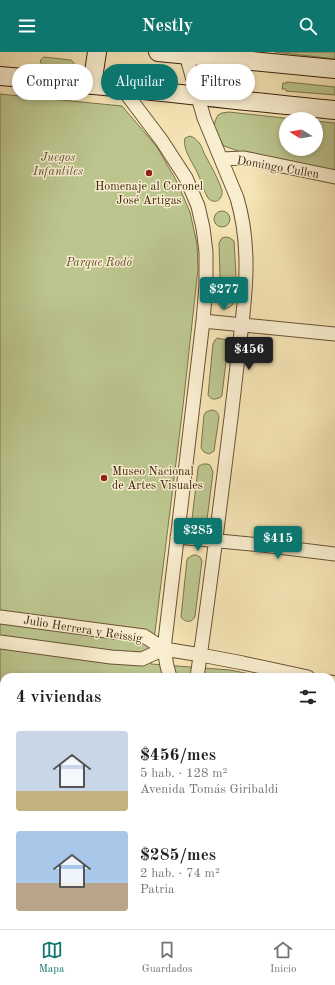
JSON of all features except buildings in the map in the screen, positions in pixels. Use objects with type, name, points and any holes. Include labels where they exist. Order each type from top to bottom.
[{"type":"main road","points":[[93,78],[97,52]]},
{"type":"main road","points":[[158,52],[196,54],[335,69]]},
{"type":"main road","points":[[0,76],[12,77]]},
{"type":"main road","points":[[229,100],[335,110]]},
{"type":"street","points":[[196,54],[196,64]]},
{"type":"street","points":[[131,100],[162,141],[186,178],[198,206],[206,252],[206,285],[203,321],[164,649],[169,673]]},
{"type":"street","points":[[198,100],[237,198],[244,226],[246,265],[242,325],[216,541],[198,673]]},
{"type":"street","name":"Domingo Cullen","points":[[221,159],[244,158],[335,177]]},
{"type":"street","points":[[203,321],[335,334]]},
{"type":"street","points":[[177,537],[335,554]]},
{"type":"street","name":"Julio Herrera y Reissig","points":[[0,617],[144,636],[164,649],[289,673]]},
{"type":"street","name":"Julio Herrera y Reissig","points":[[0,642],[111,657],[142,659],[164,649]]},
{"type":"green space","points":[[275,52],[335,52],[335,59]]},
{"type":"green space","points":[[44,57],[71,60],[74,63],[42,64],[40,61]]},
{"type":"green space","points":[[287,82],[335,87],[335,95],[286,91],[286,89],[282,89],[283,83]]},
{"type":"green space","name":"Parque Rodó","points":[[0,94],[12,95],[12,100],[61,100],[122,106],[157,147],[176,180],[190,212],[197,244],[198,269],[183,406],[151,664],[230,670],[245,673],[0,673]]},
{"type":"green space","points":[[229,112],[279,117],[279,156],[323,156],[323,122],[335,123],[335,170],[255,157],[224,146],[214,127],[218,115]]},
{"type":"green space","points":[[190,136],[200,144],[215,173],[222,191],[221,197],[218,200],[213,201],[208,198],[197,172],[188,156],[184,142],[185,138]]},
{"type":"green space","points":[[222,211],[229,216],[230,219],[225,226],[222,227],[215,222],[214,219],[219,212]]},
{"type":"green space","points":[[226,237],[234,241],[236,276],[233,304],[230,307],[222,309],[218,304],[220,277],[219,243],[222,238]]},
{"type":"green space","points":[[217,338],[226,340],[228,345],[222,395],[217,399],[213,399],[208,395],[213,344]]},
{"type":"green space","points":[[212,410],[217,412],[219,417],[214,451],[209,454],[204,452],[201,448],[204,415],[206,412]]},
{"type":"green space","points":[[203,464],[210,465],[213,472],[207,520],[201,525],[195,524],[192,519],[198,469],[199,466]]},
{"type":"green space","points":[[193,555],[200,557],[202,561],[195,616],[193,620],[189,621],[181,617],[187,560]]},
{"type":"place","name":"Homenaje al Coronel José Artigas","points":[[149,173]]},
{"type":"place","name":"Museo Nacional de Artes Visuales","points":[[104,478]]},
{"type":"park label","name":"Juegos Infantiles","points":[[58,164]]}]
